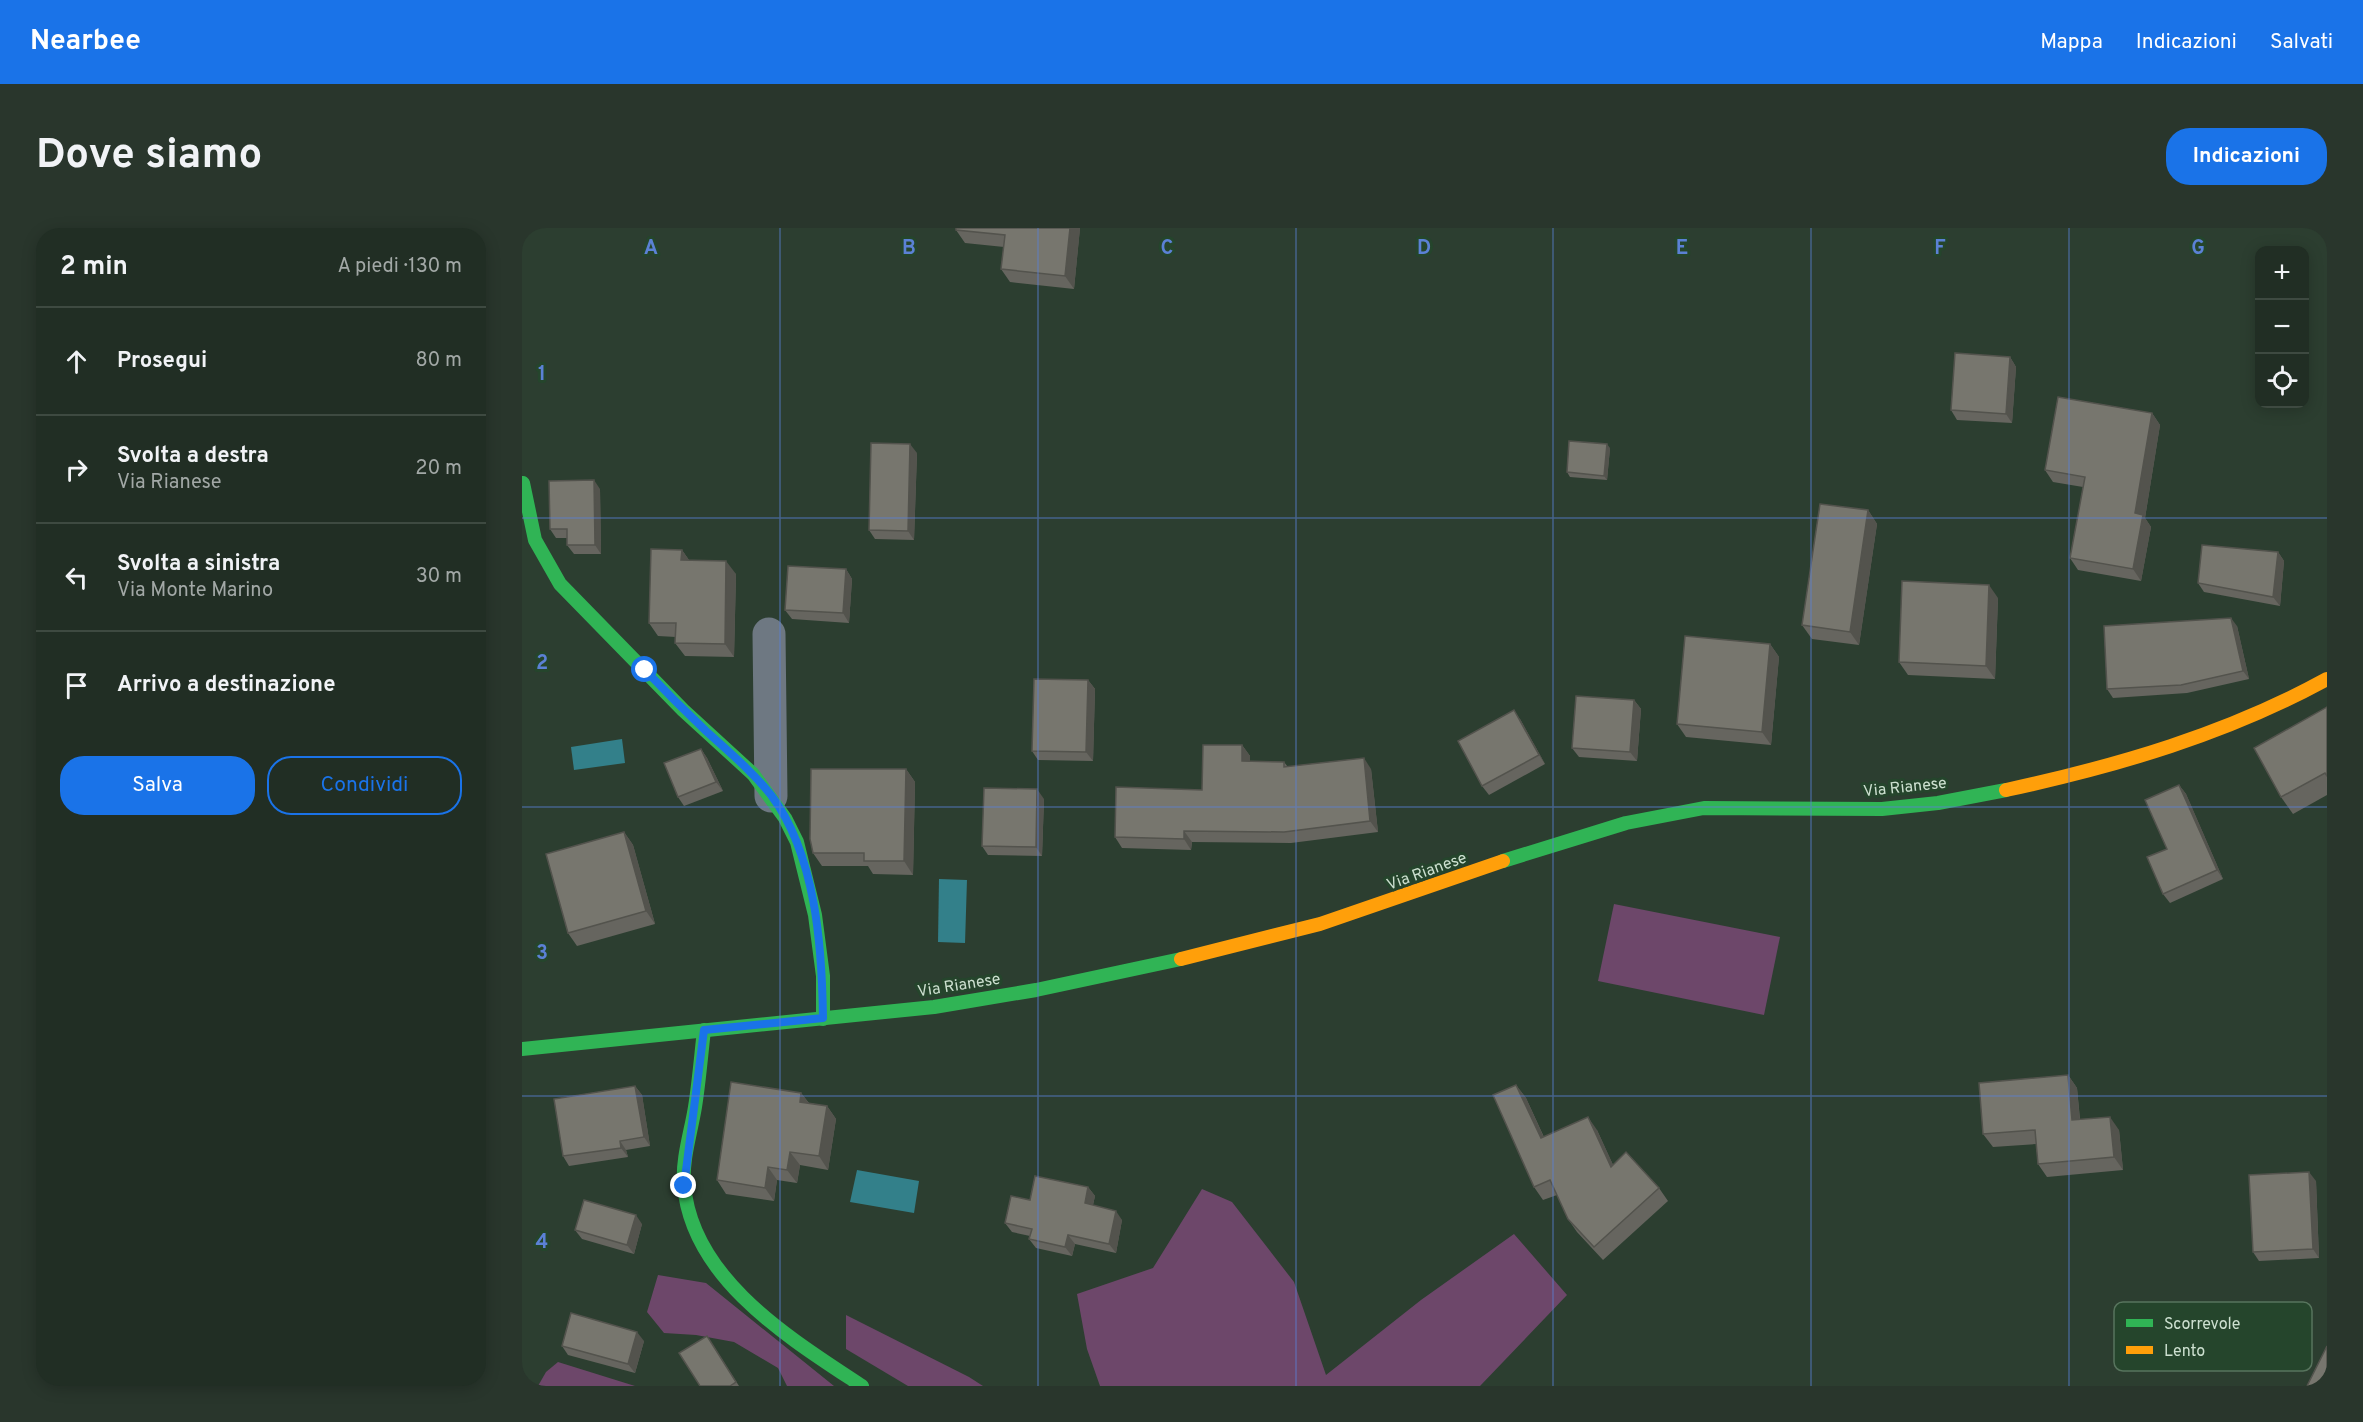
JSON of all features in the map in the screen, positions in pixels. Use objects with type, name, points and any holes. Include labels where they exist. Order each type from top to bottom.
[{"type":"main road","points":[[523,483],[535,540],[560,584],[684,710],[753,774],[771,796],[797,842],[811,894],[821,956],[823,1018]]},
{"type":"main road","name":"Via Rianese","points":[[522,1049],[894,1012],[1007,995],[1148,967],[1237,946],[1365,911],[1567,840],[1677,812],[1745,806],[1819,810],[1879,809],[1991,794],[2133,758],[2220,729],[2273,707],[2327,679]]},
{"type":"main road","points":[[704,1030],[685,1168],[686,1199],[692,1224],[712,1258],[747,1298],[802,1346],[862,1386]]},
{"type":"street","points":[[769,634],[771,796]]},
{"type":"shaded area","points":[[1614,904],[1780,937],[1764,1015],[1598,981]]},
{"type":"shaded area","points":[[1202,1189],[1232,1202],[1294,1282],[1326,1375],[1421,1300],[1514,1234],[1567,1295],[1480,1386],[1100,1386],[1087,1349],[1077,1294],[1153,1268]]},
{"type":"shaded area","points":[[658,1275],[706,1283],[834,1386],[787,1386],[778,1368],[734,1342],[696,1335],[664,1333],[647,1312]]},
{"type":"shaded area","points":[[846,1315],[983,1386],[908,1386],[846,1349]]},
{"type":"shaded area","points":[[558,1362],[635,1386],[538,1386],[546,1372]]},
{"type":"water","points":[[622,739],[625,763],[574,770],[571,747]]},
{"type":"water","points":[[939,879],[967,880],[965,943],[938,942]]},
{"type":"water","points":[[857,1170],[919,1181],[914,1213],[850,1202]]},
{"type":"building","points":[[956,228],[1070,228],[1065,276],[1001,269],[1005,235],[956,230]]},
{"type":"building","points":[[1955,353],[2010,357],[2006,414],[1951,410]]},
{"type":"building","points":[[2058,397],[2152,413],[2135,513],[2143,515],[2133,569],[2070,558],[2085,477],[2045,470]]},
{"type":"building","points":[[1569,441],[1607,444],[1604,476],[1567,472]]},
{"type":"building","points":[[871,443],[910,444],[908,531],[869,530]]},
{"type":"building","points":[[594,480],[595,545],[567,545],[567,529],[550,529],[549,481]]},
{"type":"building","points":[[1820,504],[1868,510],[1850,632],[1802,625]]},
{"type":"building","points":[[2202,545],[2278,552],[2273,597],[2198,583]]},
{"type":"building","points":[[651,549],[682,550],[681,560],[726,561],[725,644],[675,643],[676,623],[649,623]]},
{"type":"building","points":[[788,566],[846,569],[843,613],[785,610]]},
{"type":"building","points":[[1902,581],[1989,585],[1986,666],[1899,662]]},
{"type":"building","points":[[2231,618],[2243,671],[2181,685],[2107,689],[2104,626]]},
{"type":"building","points":[[1685,636],[1770,644],[1762,732],[1677,724]]},
{"type":"building","points":[[1034,679],[1088,680],[1086,752],[1032,751]]},
{"type":"building","points":[[1576,696],[1634,700],[1630,752],[1572,748]]},
{"type":"building","points":[[2327,707],[2327,776],[2325,773],[2281,797],[2254,748]]},
{"type":"building","points":[[1514,710],[1539,755],[1482,786],[1458,741]]},
{"type":"building","points":[[1203,745],[1242,745],[1242,761],[1284,762],[1284,767],[1364,758],[1370,821],[1284,832],[1184,831],[1184,839],[1115,837],[1116,787],[1202,790]]},
{"type":"building","points":[[701,749],[716,782],[678,797],[664,763]]},
{"type":"building","points":[[811,769],[906,769],[904,861],[864,861],[864,853],[813,853],[810,839]]},
{"type":"building","points":[[2179,785],[2217,870],[2163,894],[2147,857],[2167,849],[2145,800]]},
{"type":"building","points":[[984,788],[1037,789],[1036,847],[982,846]]},
{"type":"building","points":[[624,832],[646,911],[568,933],[546,854]]},
{"type":"building","points":[[2068,1075],[2072,1120],[2110,1117],[2114,1157],[2038,1164],[2035,1130],[1983,1134],[1979,1083]]},
{"type":"building","points":[[731,1082],[801,1093],[800,1102],[827,1106],[819,1156],[790,1152],[787,1170],[768,1167],[765,1188],[717,1180]]},
{"type":"building","points":[[1516,1085],[1541,1138],[1588,1117],[1611,1167],[1626,1152],[1659,1188],[1594,1247],[1568,1219],[1550,1180],[1534,1187],[1493,1095]]},
{"type":"building","points":[[635,1086],[644,1137],[620,1141],[621,1148],[563,1156],[554,1099]]},
{"type":"building","points":[[2309,1172],[2313,1249],[2253,1252],[2249,1175]]},
{"type":"building","points":[[1035,1176],[1088,1187],[1085,1203],[1116,1211],[1109,1244],[1068,1235],[1065,1247],[1029,1239],[1032,1229],[1005,1223],[1011,1196],[1030,1200]]},
{"type":"building","points":[[584,1200],[636,1215],[627,1245],[575,1230]]},
{"type":"building","points":[[571,1313],[637,1332],[628,1364],[562,1346]]},
{"type":"building","points":[[707,1336],[736,1382],[730,1386],[700,1386],[679,1353]]},
{"type":"building","points":[[2327,1346],[2327,1386],[2307,1386]]},
{"type":"traffic: fast","points":[[523,483],[535,540],[560,584],[683,710],[753,774],[785,818],[797,842],[815,915],[823,976],[823,1019]]},
{"type":"traffic: fast","points":[[1503,861],[1626,823],[1704,808],[1882,809],[1938,803],[2006,790]]},
{"type":"traffic: fast","points":[[522,1049],[934,1007],[1036,990],[1181,959]]},
{"type":"traffic: fast","points":[[704,1030],[696,1098],[684,1165],[684,1184],[691,1218],[705,1249],[725,1277],[749,1303],[805,1348],[862,1386]]},
{"type":"traffic: slow","points":[[2006,790],[2048,781],[2171,746],[2250,716],[2327,679]]},
{"type":"traffic: slow","points":[[1181,959],[1320,924],[1503,861]]},
{"type":"route","points":[[645,670],[753,774],[785,818],[797,842],[811,894],[823,976],[823,1018],[704,1030],[684,1186]]}]
